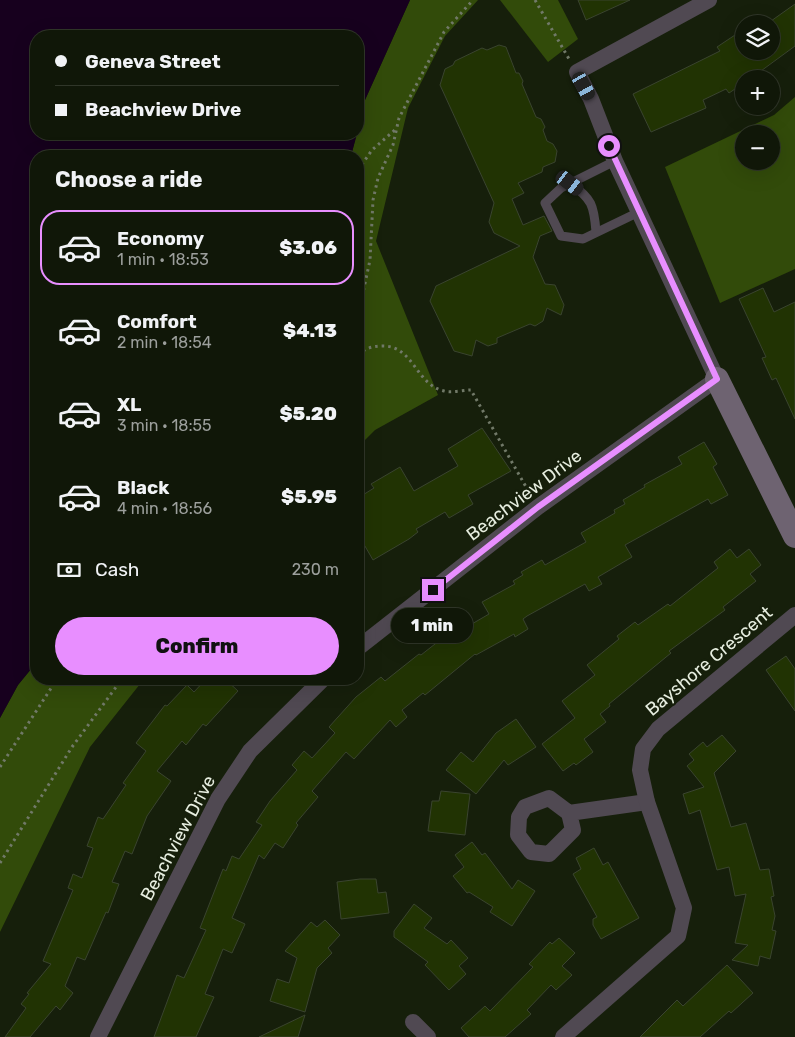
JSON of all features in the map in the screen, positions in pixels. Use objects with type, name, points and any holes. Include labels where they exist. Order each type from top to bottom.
[{"type":"street","points":[[709,0],[577,72],[591,99],[615,161],[717,379],[795,536]]},
{"type":"street","name":"Beachview Drive","points":[[364,643],[538,507],[717,379]]},
{"type":"street","name":"Bayshore Crescent","points":[[563,1037],[678,936],[684,908],[647,802],[640,770],[643,749],[658,729],[795,615]]},
{"type":"street","name":"Beachview Drive","points":[[98,1037],[218,799],[250,751],[317,685]]},
{"type":"street","points":[[569,813],[647,802]]},
{"type":"street","points":[[413,1022],[428,1037]]},
{"type":"lane","points":[[615,161],[561,188],[545,203],[561,236],[583,239],[639,212]]},
{"type":"lane","points":[[570,183],[588,196],[595,211],[596,232]]},
{"type":"path","points":[[364,288],[370,260],[373,200],[378,178],[393,144],[399,118],[444,32],[474,0]]},
{"type":"path","points":[[535,0],[577,72]]},
{"type":"path","points":[[364,161],[372,150],[397,128]]},
{"type":"path","points":[[364,351],[370,348],[391,346],[404,352],[424,378],[436,388],[444,392],[472,390],[538,507]]},
{"type":"path","points":[[0,767],[53,685]]},
{"type":"path","points":[[0,863],[72,747],[118,685]]},
{"type":"green space","points":[[410,0],[478,0],[445,36],[408,108],[376,241],[438,395],[375,430],[364,441],[364,150],[352,150],[355,140],[364,140],[365,100]]},
{"type":"green space","points":[[500,0],[558,0],[578,39],[548,62]]},
{"type":"green space","points":[[795,97],[795,269],[720,303],[665,167],[735,134],[735,170],[780,170],[780,125],[753,125],[774,115],[780,115],[780,110]]},
{"type":"green space","points":[[30,670],[30,685],[139,685],[90,747],[0,932],[0,718],[18,685]]},
{"type":"shaded area","points":[[0,0],[410,0],[364,104],[364,30],[30,30],[30,140],[355,140],[353,150],[30,150],[30,670],[18,685],[0,718]]},
{"type":"building","points":[[578,0],[630,0],[586,20]]},
{"type":"building","points":[[795,4],[795,46],[780,57],[780,15]]},
{"type":"building","points":[[735,35],[735,60],[776,60],[762,70],[735,70],[735,89],[729,93],[726,89],[703,100],[706,108],[651,132],[633,94],[720,51],[717,47]]},
{"type":"building","points":[[499,45],[506,47],[516,73],[519,73],[523,81],[522,84],[536,117],[541,119],[545,127],[543,130],[547,141],[553,144],[557,151],[555,162],[543,167],[542,172],[518,183],[524,193],[512,199],[523,225],[544,216],[552,231],[540,236],[533,257],[545,284],[555,285],[564,305],[561,315],[547,308],[543,321],[535,326],[530,324],[497,338],[497,343],[488,346],[476,340],[472,356],[454,351],[430,301],[436,286],[520,246],[494,233],[489,222],[494,203],[440,85],[445,69],[453,65],[455,61],[482,48],[487,50]]},
{"type":"building","points":[[763,288],[774,312],[795,302],[795,419],[776,378],[772,380],[762,358],[766,357],[739,299]]},
{"type":"building","points":[[482,428],[511,471],[468,495],[473,504],[449,518],[445,512],[416,529],[418,532],[409,539],[373,560],[364,544],[364,494],[374,488],[371,484],[400,467],[414,491],[458,466],[448,449]]},
{"type":"building","points":[[704,442],[717,464],[713,467],[728,495],[711,504],[708,499],[625,545],[632,557],[598,577],[602,584],[589,591],[585,584],[527,616],[523,619],[528,629],[515,637],[514,634],[475,654],[425,695],[423,693],[402,710],[407,717],[396,727],[390,720],[354,759],[346,752],[312,791],[318,797],[296,823],[298,825],[283,848],[275,843],[264,859],[259,855],[232,918],[245,924],[232,953],[223,949],[205,994],[214,997],[196,1037],[154,1037],[177,975],[184,978],[206,930],[200,928],[223,869],[226,871],[232,856],[239,859],[262,825],[256,822],[270,801],[297,770],[292,765],[304,751],[312,758],[335,733],[329,727],[356,697],[381,677],[385,681],[449,633],[447,628],[460,620],[465,628],[489,614],[482,602],[515,584],[513,581],[523,575],[521,572],[542,560],[545,565],[586,542],[581,533],[615,513],[614,510],[625,504],[623,500],[645,487],[644,485],[682,464],[678,457]]},
{"type":"building","points":[[730,549],[737,558],[749,549],[761,565],[750,574],[756,581],[723,607],[725,610],[669,651],[671,653],[609,704],[610,706],[600,714],[606,722],[584,739],[593,752],[576,765],[574,763],[563,771],[542,744],[575,718],[562,701],[595,675],[587,665],[619,639],[617,636],[635,622],[638,625],[668,604],[670,606],[718,568],[714,562]]},
{"type":"building","points":[[786,656],[795,669],[795,711],[766,670]]},
{"type":"building","points":[[187,685],[194,692],[200,685],[232,685],[238,691],[206,726],[203,724],[186,745],[182,741],[157,771],[171,781],[147,816],[132,854],[125,851],[112,882],[119,884],[108,913],[106,912],[85,960],[77,957],[65,986],[73,993],[60,1010],[56,1006],[30,1037],[5,1037],[26,1008],[21,1004],[29,994],[27,993],[51,964],[43,961],[73,890],[68,888],[73,874],[82,878],[93,848],[87,846],[98,817],[103,819],[126,785],[123,783],[146,751],[136,743],[165,705],[167,706]]},
{"type":"building","points":[[516,719],[536,747],[508,765],[504,760],[476,794],[446,770],[461,752],[473,762],[496,733]]},
{"type":"building","points":[[722,735],[736,751],[714,773],[731,827],[746,823],[760,870],[769,869],[774,896],[771,897],[775,916],[772,930],[776,931],[770,959],[760,956],[758,966],[732,960],[748,945],[735,943],[746,894],[735,896],[729,867],[717,870],[700,810],[689,814],[683,794],[704,787],[687,766],[694,760],[689,754],[703,742],[707,747]]},
{"type":"building","points":[[441,791],[470,794],[465,835],[428,831],[432,801],[439,801]]},
{"type":"building","points":[[472,842],[482,855],[485,853],[512,889],[518,880],[535,891],[512,926],[490,912],[493,907],[469,892],[467,893],[453,876],[464,867],[455,855]]},
{"type":"building","points":[[594,848],[603,865],[608,862],[639,918],[601,939],[593,925],[593,919],[597,917],[573,874],[581,869],[576,858]]},
{"type":"building","points":[[376,879],[378,893],[386,892],[389,913],[341,919],[337,882]]},
{"type":"building","points":[[414,904],[432,918],[424,928],[447,944],[451,940],[468,958],[459,966],[466,974],[449,990],[425,965],[428,962],[394,937],[394,931]]},
{"type":"building","points":[[325,920],[340,935],[328,948],[332,953],[317,968],[305,1012],[270,1001],[277,979],[289,983],[297,958],[285,951],[311,922],[317,927]]},
{"type":"building","points":[[559,938],[575,953],[562,966],[572,975],[556,990],[551,985],[527,1010],[531,1014],[505,1037],[469,1037],[461,1028],[485,1006],[490,1011],[533,967],[529,964],[550,942],[552,944]]},
{"type":"building","points":[[727,965],[753,993],[731,1013],[729,1011],[700,1037],[640,1037],[677,1000],[683,1006]]},
{"type":"building","points":[[305,1015],[298,1037],[259,1037]]},
{"type":"route","points":[[433,590],[538,507],[717,379],[609,146]]}]
